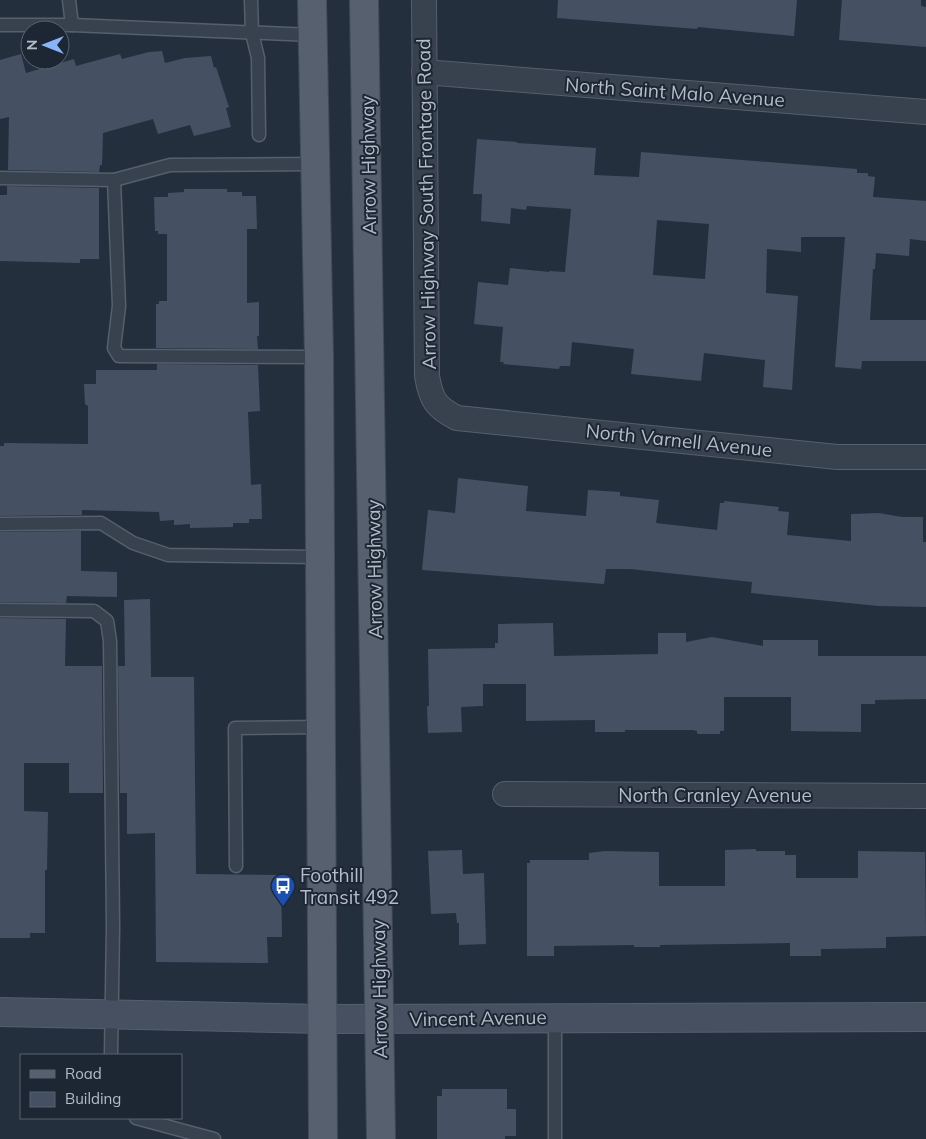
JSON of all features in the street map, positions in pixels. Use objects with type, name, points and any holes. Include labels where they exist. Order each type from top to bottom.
[{"type":"main road","points":[[312,0],[319,357],[323,1139]]},
{"type":"main road","name":"Arrow Highway","points":[[364,0],[381,1139]]},
{"type":"street","name":"Arrow Highway South Frontage Road","points":[[424,0],[427,376],[430,392],[437,406]]},
{"type":"street","name":"North Saint Malo Avenue","points":[[424,72],[926,112]]},
{"type":"street","name":"North Varnell Avenue","points":[[437,406],[457,418],[837,457],[926,458]]},
{"type":"street","name":"North Cranley Avenue","points":[[505,794],[926,796]]},
{"type":"street","name":"Vincent Avenue","points":[[0,1012],[322,1019],[926,1017]]},
{"type":"lane","points":[[69,0],[72,25]]},
{"type":"lane","points":[[252,0],[252,33],[258,58],[259,135]]},
{"type":"lane","points":[[0,25],[72,25],[312,35]]},
{"type":"lane","points":[[0,178],[114,180],[170,165],[316,164]]},
{"type":"lane","points":[[114,180],[119,306],[114,348],[119,356],[319,357]]},
{"type":"lane","points":[[0,524],[101,523],[133,543],[168,555],[320,557]]},
{"type":"lane","points":[[0,610],[94,611],[107,621],[111,661],[113,927],[111,1054]]},
{"type":"lane","points":[[236,866],[235,728],[321,727]]},
{"type":"lane","points":[[555,1018],[555,1139]]},
{"type":"lane","points":[[140,1119],[214,1139]]},
{"type":"building","points":[[558,0],[797,0],[794,36],[698,27],[697,29],[557,18]]},
{"type":"building","points":[[842,0],[921,0],[921,6],[926,7],[926,47],[839,40]]},
{"type":"building","points":[[162,51],[165,63],[185,58],[211,56],[229,107],[226,108],[231,127],[194,136],[190,125],[158,134],[153,119],[103,133],[102,165],[100,165],[99,172],[8,170],[9,117],[0,119],[0,60],[20,54],[20,70],[25,70],[26,73],[36,70],[70,70],[70,60],[74,59],[76,66],[120,54],[122,59],[149,52]]},
{"type":"building","points":[[477,139],[596,148],[594,175],[639,177],[641,152],[857,169],[857,173],[868,173],[868,176],[875,177],[873,197],[926,201],[926,241],[910,239],[909,256],[876,253],[875,269],[873,269],[870,320],[926,320],[926,361],[862,361],[861,369],[835,367],[845,237],[801,237],[801,252],[767,249],[766,293],[798,296],[792,390],[763,387],[765,360],[704,353],[701,381],[631,374],[634,349],[572,342],[570,366],[560,366],[559,369],[503,364],[504,362],[500,362],[503,327],[474,324],[478,282],[508,285],[510,268],[565,272],[571,209],[527,206],[526,210],[511,208],[510,224],[481,221],[482,194],[473,194]],"holes":[[[657,220],[709,224],[705,279],[653,275]]]},
{"type":"building","points":[[7,186],[99,188],[99,259],[80,259],[80,263],[0,261],[0,195],[7,195]]},
{"type":"building","points":[[184,189],[227,189],[227,192],[242,192],[242,196],[256,196],[257,229],[247,229],[247,303],[259,302],[258,349],[156,348],[156,304],[159,304],[159,301],[167,301],[167,234],[158,234],[158,231],[155,231],[154,197],[168,197],[168,193],[184,192]]},
{"type":"building","points":[[157,364],[258,365],[260,411],[248,412],[251,485],[261,484],[262,519],[249,519],[249,523],[233,523],[233,527],[190,528],[190,524],[174,525],[174,520],[160,521],[159,512],[82,510],[82,515],[0,516],[0,446],[4,446],[4,443],[88,444],[88,406],[85,404],[84,384],[96,384],[96,370],[157,370]]},
{"type":"building","points":[[458,478],[528,486],[526,511],[586,516],[588,490],[620,492],[620,496],[659,500],[656,523],[717,530],[720,503],[724,503],[724,501],[779,507],[778,511],[789,512],[787,535],[851,541],[851,514],[879,513],[902,517],[923,517],[923,542],[926,542],[926,607],[878,606],[751,593],[752,582],[630,569],[606,569],[604,584],[422,570],[428,510],[455,513]]},
{"type":"building","points":[[81,531],[81,571],[117,572],[117,597],[67,596],[66,603],[0,602],[0,532]]},
{"type":"building","points":[[150,599],[151,677],[194,677],[196,874],[281,875],[282,937],[267,937],[268,963],[156,962],[155,833],[127,834],[127,793],[120,793],[118,666],[125,666],[124,600]]},
{"type":"building","points":[[0,618],[66,619],[65,666],[102,666],[103,793],[69,793],[69,763],[24,763],[24,811],[48,812],[47,870],[45,870],[45,933],[30,933],[30,938],[0,938]]},
{"type":"building","points":[[553,623],[554,656],[658,654],[658,633],[686,633],[686,642],[712,637],[763,646],[763,640],[818,640],[818,656],[926,656],[926,699],[875,700],[875,704],[861,704],[861,732],[791,731],[791,697],[724,697],[724,731],[720,731],[720,734],[697,734],[697,731],[693,730],[595,732],[595,720],[526,721],[526,684],[483,684],[483,706],[461,707],[462,732],[428,733],[428,649],[495,648],[495,643],[498,643],[498,624]]},
{"type":"building","points":[[756,849],[756,851],[785,851],[785,855],[796,855],[796,878],[858,878],[858,851],[925,852],[926,936],[886,937],[886,948],[821,949],[821,956],[790,956],[790,943],[660,945],[660,947],[634,947],[634,945],[554,946],[554,956],[527,956],[527,863],[530,863],[530,860],[589,860],[589,853],[605,851],[659,852],[659,886],[725,886],[725,850]]},
{"type":"building","points":[[462,850],[463,874],[484,873],[486,944],[459,945],[459,923],[457,923],[456,913],[431,914],[428,851]]},
{"type":"building","points":[[442,1089],[507,1089],[507,1109],[516,1109],[516,1136],[505,1136],[505,1139],[437,1139],[437,1096],[442,1096]]},
{"type":"place","name":"Foothill Transit 492","points":[[283,907]]}]
